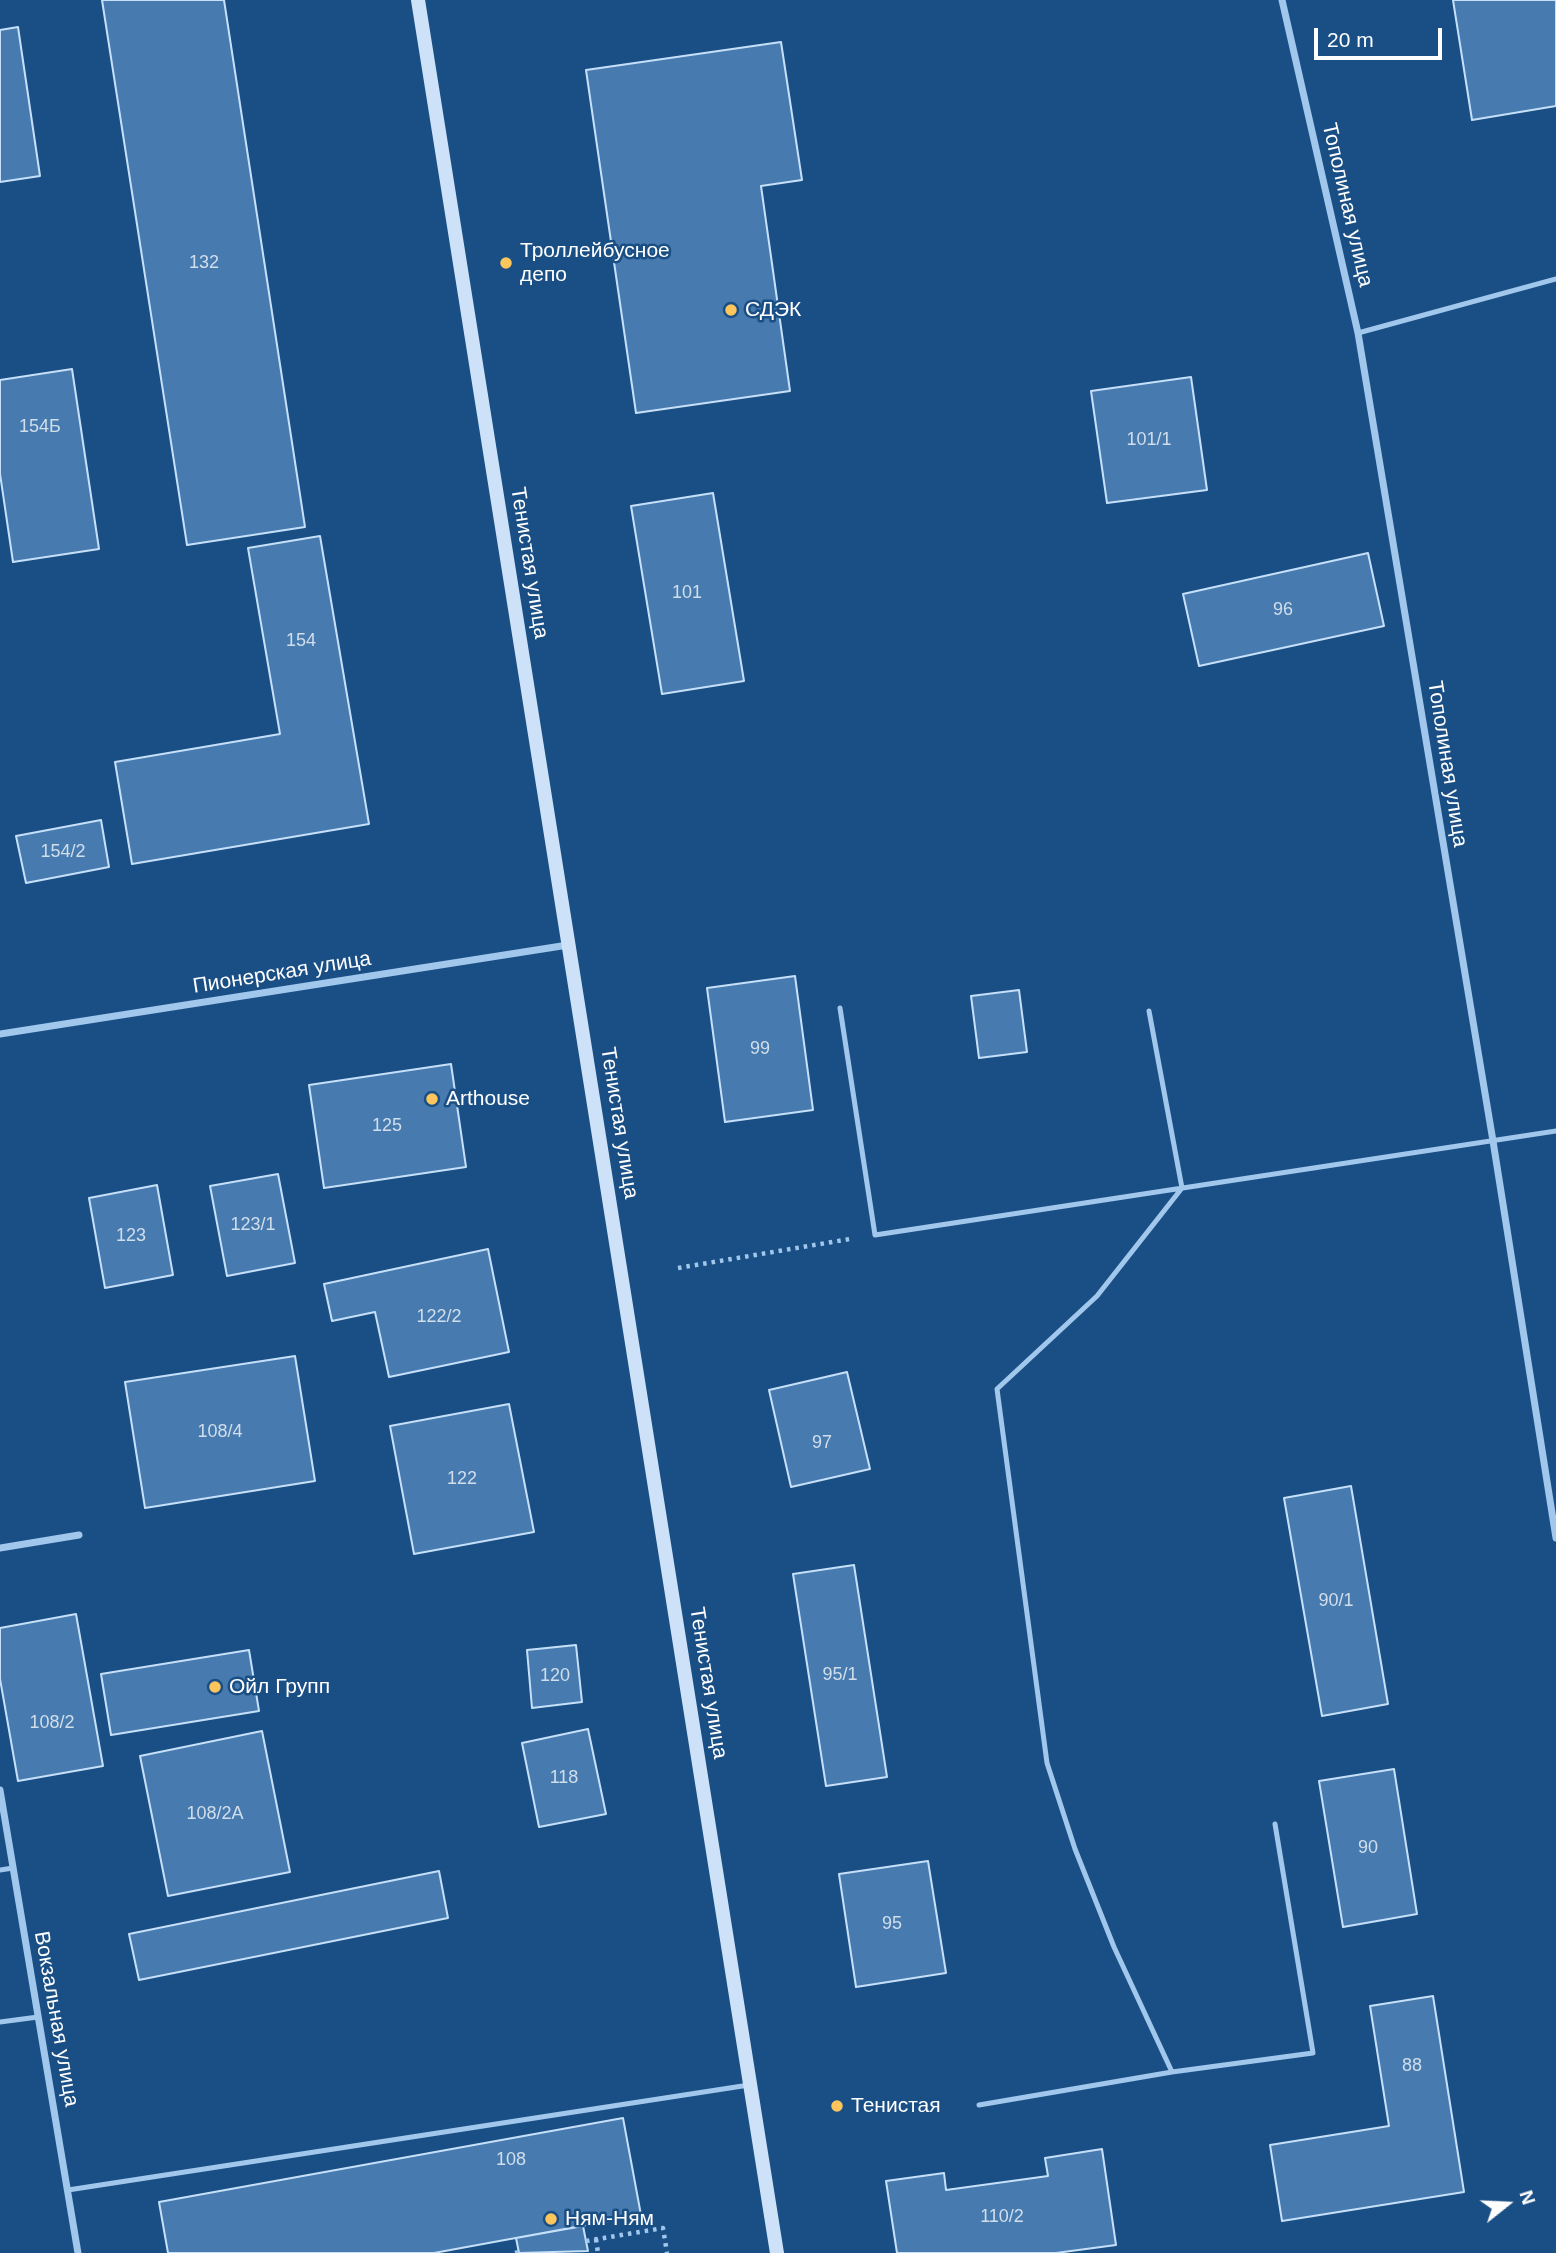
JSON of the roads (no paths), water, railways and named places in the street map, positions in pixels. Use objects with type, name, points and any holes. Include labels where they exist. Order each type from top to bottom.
[{"type":"main road","name":"Тенистая улица","points":[[418,0],[777,2253]]},
{"type":"street","name":"Тополиная улица","points":[[1282,0],[1358,333],[1493,1141],[1556,1538]]},
{"type":"street","name":"Пионерская улица","points":[[0,1034],[569,945]]},
{"type":"street","points":[[0,1548],[79,1535]]},
{"type":"street","name":"Вокзальная улица","points":[[0,1790],[78,2253]]},
{"type":"lane","points":[[1358,333],[1556,279]]},
{"type":"lane","points":[[840,1008],[875,1235],[1556,1132]]},
{"type":"lane","points":[[1149,1010],[1182,1188],[1097,1296],[997,1389],[1047,1763],[1075,1849],[1114,1947],[1172,2072]]},
{"type":"lane","points":[[979,2105],[1172,2072],[1313,2053],[1275,1824]]},
{"type":"lane","points":[[0,1870],[13,1868]]},
{"type":"lane","points":[[0,2022],[38,2017]]},
{"type":"lane","points":[[68,2190],[750,2085]]},
{"type":"place","name":"Троллейбусное депо","points":[[506,263]]},
{"type":"place","name":"СДЭК","points":[[731,310]]},
{"type":"place","name":"Arthouse","points":[[432,1099]]},
{"type":"place","name":"Ойл Групп","points":[[215,1687]]},
{"type":"place","name":"Тенистая","points":[[837,2106]]},
{"type":"place","name":"Ням-Ням","points":[[551,2219]]}]
